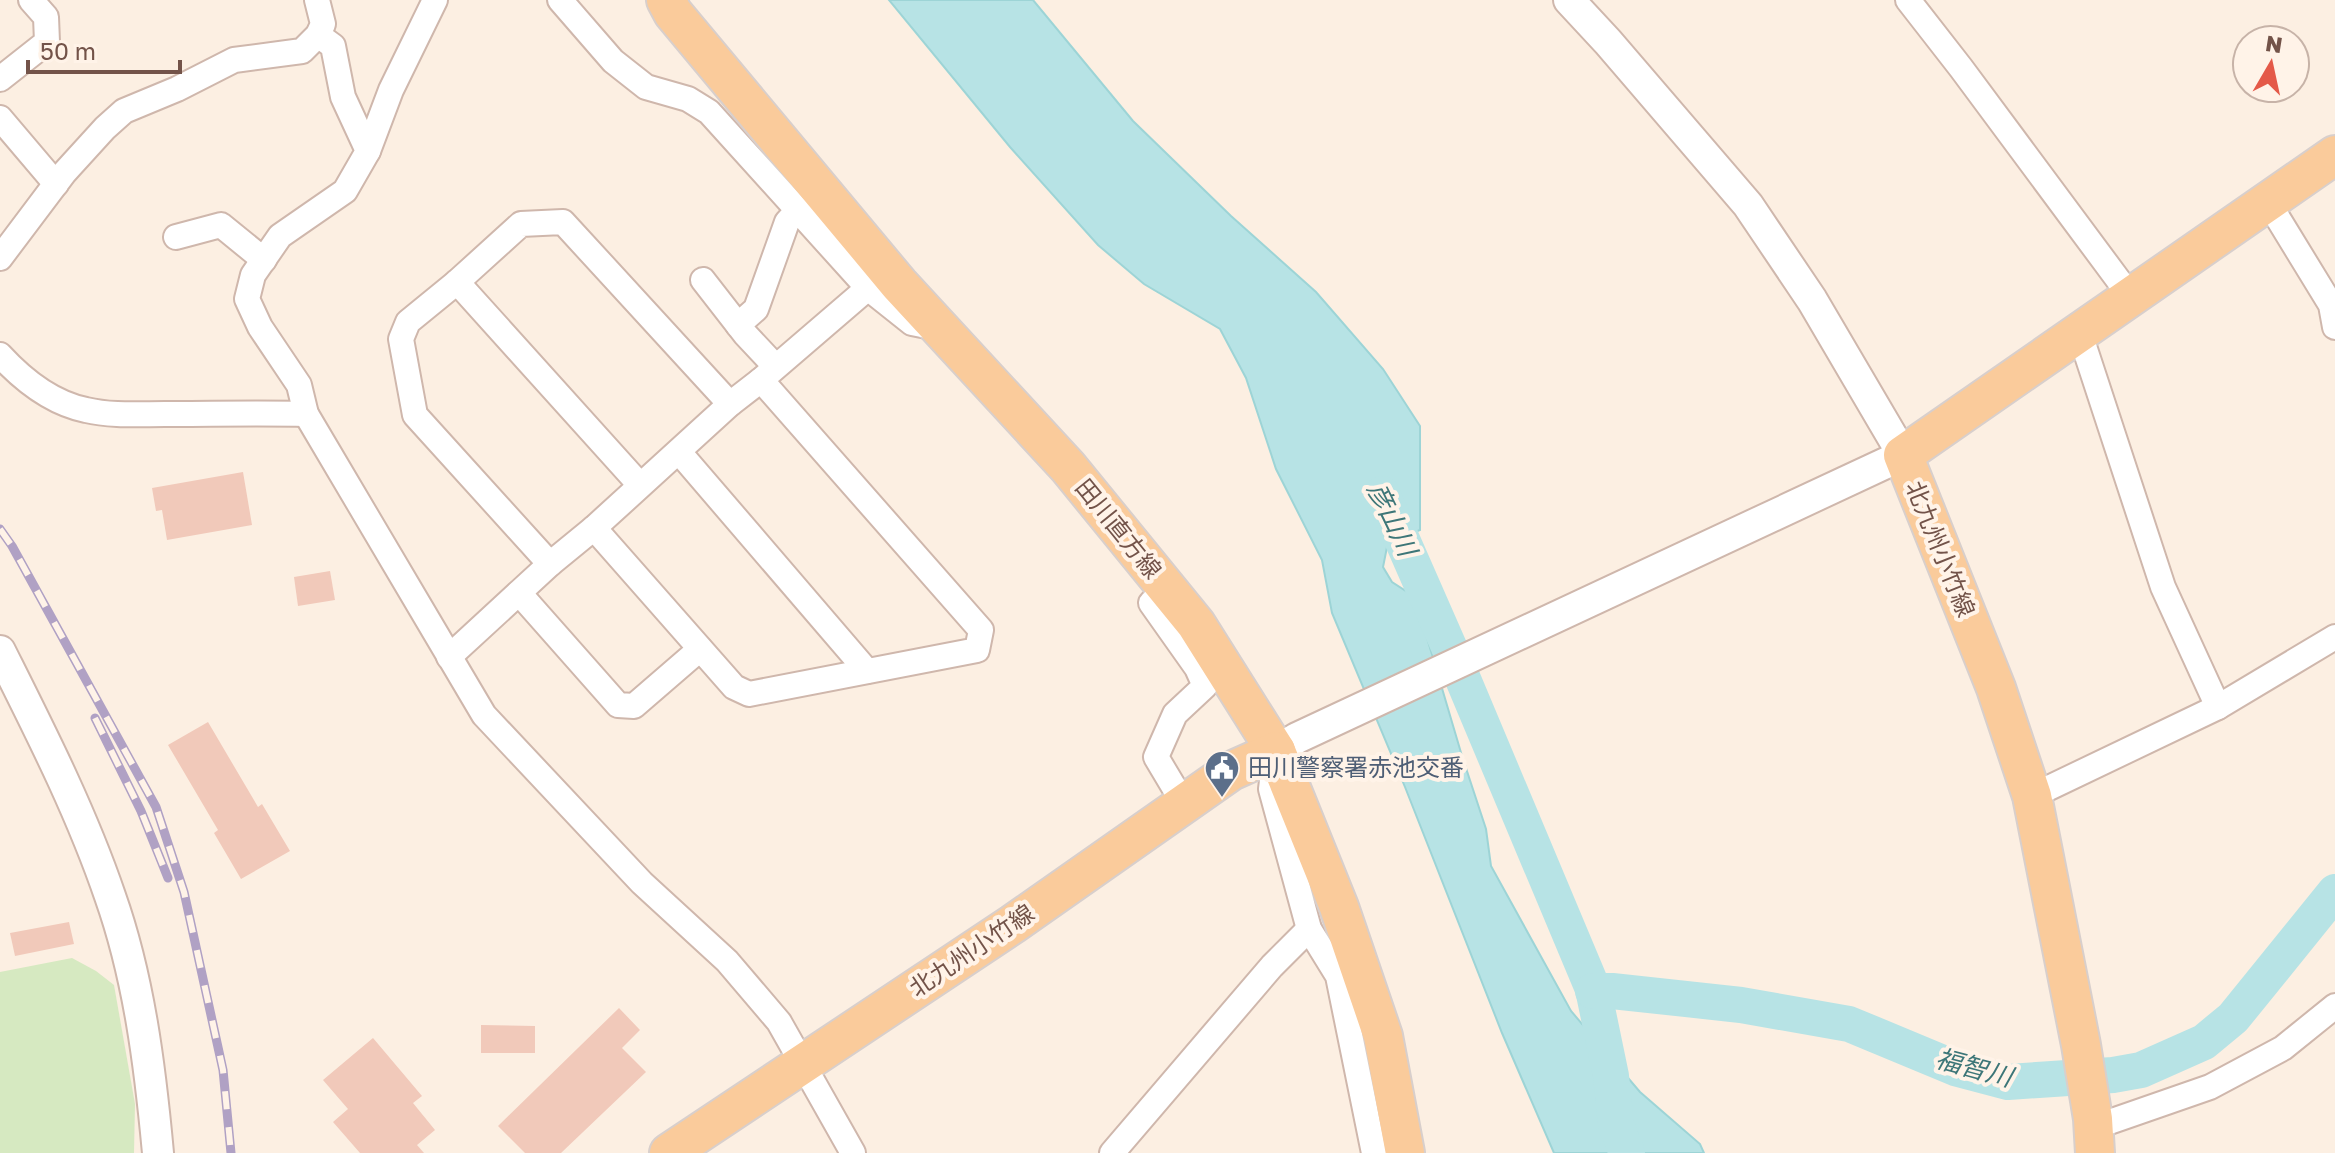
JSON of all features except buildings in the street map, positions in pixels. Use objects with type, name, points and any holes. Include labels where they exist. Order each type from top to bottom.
[{"type":"main road","name":"田川直方線","points":[[666,0],[673,13],[899,284],[1068,467],[1196,624],[1286,744],[1383,1036],[1405,1153]]},
{"type":"main road","name":"北九州小竹線","points":[[2093,1133],[2081,1045],[2032,796],[1996,688],[1891,460],[2080,334],[2335,155]]},
{"type":"main road","name":"北九州小竹線","points":[[669,1153],[1013,924],[1231,771],[1286,744]]},
{"type":"street","points":[[0,79],[47,42],[46,17],[31,0]]},
{"type":"street","points":[[0,258],[56,184],[124,111],[234,60],[302,51],[318,35],[323,24],[317,0]]},
{"type":"street","points":[[435,0],[391,90],[368,151],[345,191],[280,236],[253,275],[247,299],[260,327],[299,385],[306,414],[484,715],[642,883],[727,961],[779,1022],[853,1153]]},
{"type":"street","points":[[560,0],[613,61],[646,87],[688,99],[709,112],[868,288],[912,323],[942,328]]},
{"type":"street","points":[[1374,1153],[1338,976],[1309,929],[1271,789],[1286,744],[1891,460],[1812,300],[1748,205],[1569,0]]},
{"type":"street","points":[[1908,0],[2131,297]]},
{"type":"street","points":[[318,35],[333,46],[343,97],[368,151]]},
{"type":"street","points":[[0,118],[56,184]]},
{"type":"street","points":[[2268,202],[2331,305],[2335,327]]},
{"type":"street","points":[[738,325],[756,309],[787,222],[798,210]]},
{"type":"street","points":[[550,564],[415,415],[401,339],[408,322],[521,224],[563,222],[730,404]]},
{"type":"street","points":[[176,237],[221,225],[264,260]]},
{"type":"street","points":[[594,528],[734,687],[749,694],[977,650],[981,630],[768,373],[738,325],[703,280]]},
{"type":"street","points":[[457,282],[640,485]]},
{"type":"street","points":[[449,657],[730,404],[868,288]]},
{"type":"street","points":[[2080,334],[2163,587],[2218,707]]},
{"type":"street","points":[[0,355],[19,375],[41,391],[86,410],[122,414],[306,414]]},
{"type":"street","points":[[679,452],[867,671]]},
{"type":"street","points":[[1167,588],[1151,603],[1197,668],[1205,686],[1175,714],[1156,757],[1184,804]]},
{"type":"street","points":[[519,593],[618,705],[634,706],[700,649]]},
{"type":"street","points":[[2032,796],[2218,707],[2335,637]]},
{"type":"street","points":[[0,651],[53,756],[111,897],[142,1023],[158,1153]]},
{"type":"street","points":[[1126,1148],[1272,966],[1309,929]]},
{"type":"street","points":[[2093,1133],[2210,1087],[2283,1048],[2335,1006]]},
{"type":"green space","points":[[72,958],[114,985],[135,1104],[134,1153],[0,1153],[0,972]]},
{"type":"water","points":[[889,0],[1033,0],[1133,121],[1231,216],[1316,292],[1383,369],[1420,426],[1420,530],[1388,542],[1383,567],[1392,582],[1415,597],[1486,829],[1491,866],[1571,1011],[1640,1092],[1700,1144],[1704,1153],[1554,1153],[1502,1033],[1332,613],[1322,560],[1276,469],[1246,378],[1220,329],[1144,284],[1098,245],[1010,147]]},
{"type":"waterway","name":"彦山川","points":[[1382,494],[1593,989],[1611,1076],[1616,1125],[1627,1153]]},
{"type":"waterway","name":"福智川","points":[[1593,991],[1741,1005],[1849,1024],[1955,1068],[2008,1082],[2113,1075],[2141,1070],[2204,1042],[2233,1018],[2335,892]]},
{"type":"railway","points":[[0,529],[156,807],[184,892],[223,1070],[231,1153]]},
{"type":"railway","points":[[95,718],[141,811],[168,878]]},
{"type":"place","name":"田川警察署赤池交番","points":[[1222,799]]}]
